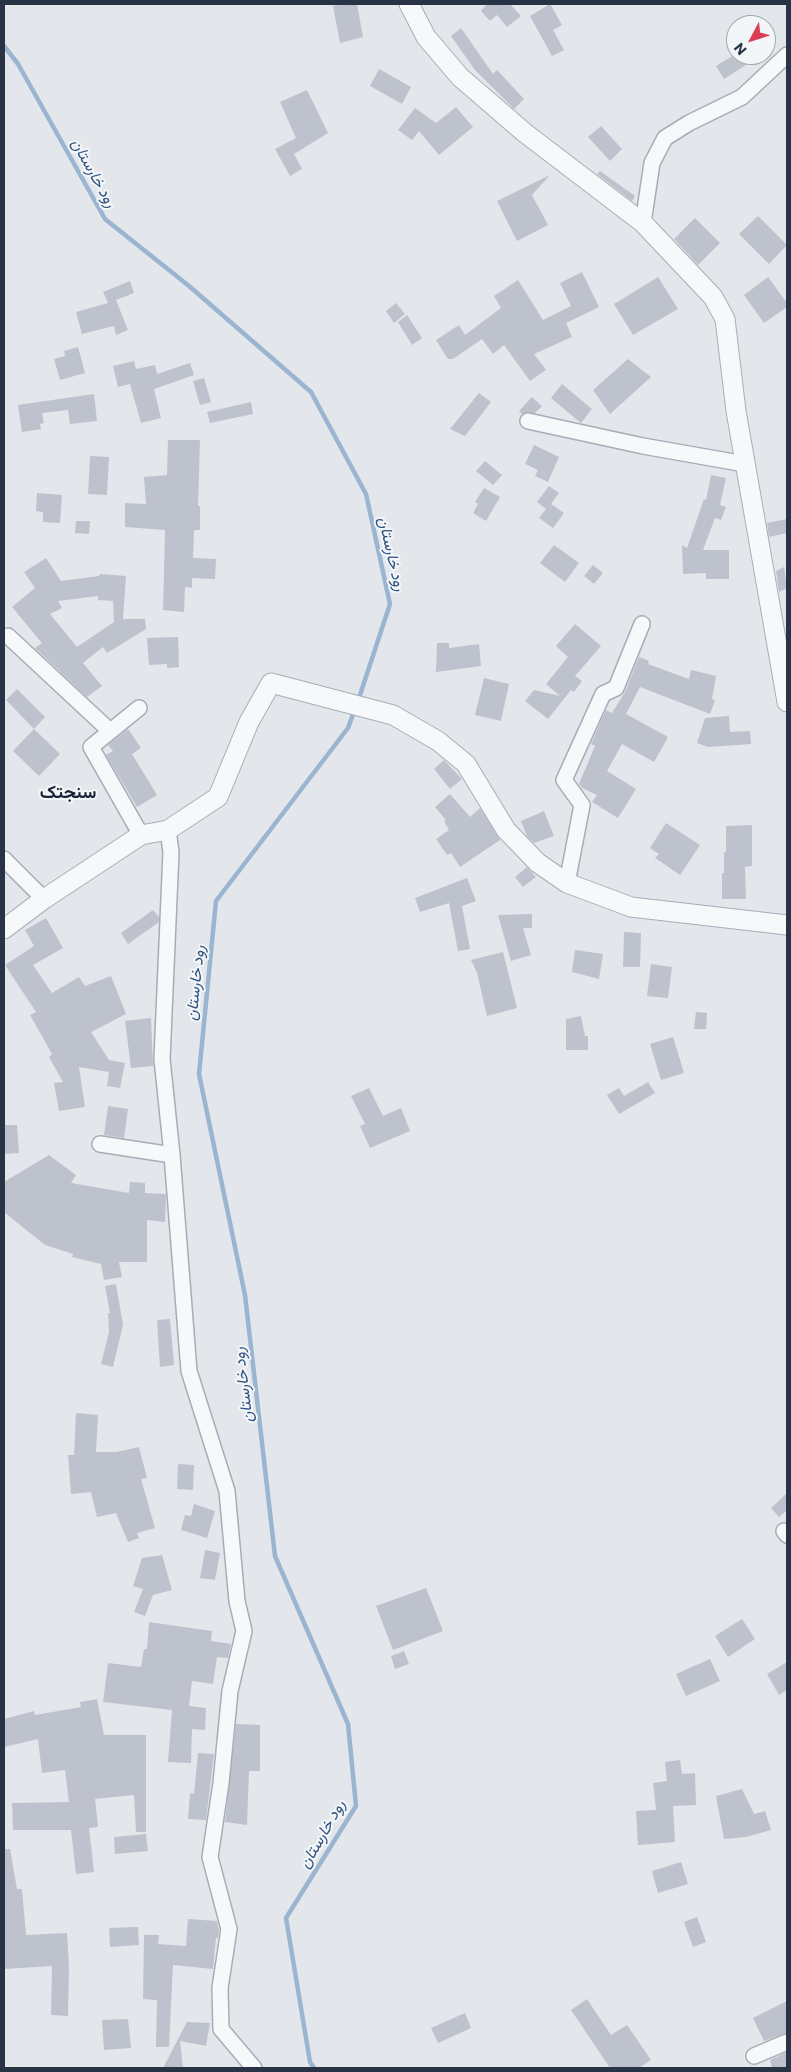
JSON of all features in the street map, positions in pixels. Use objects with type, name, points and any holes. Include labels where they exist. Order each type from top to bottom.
[{"type":"street","points":[[409,4],[426,37],[460,77],[525,133],[643,223],[713,297],[725,319],[745,464],[787,702]]},
{"type":"street","points":[[643,223],[652,163],[665,138],[742,97],[787,55]]},
{"type":"street","points":[[528,421],[643,446],[745,464]]},
{"type":"street","points":[[567,883],[582,805],[565,785],[564,780],[603,694],[616,688],[642,624]]},
{"type":"street","points":[[8,636],[110,731]]},
{"type":"street","points":[[4,929],[44,899],[140,835],[168,830],[218,798],[249,722],[271,683],[393,715],[438,741],[466,764],[506,830],[538,863],[567,883],[631,907],[787,925]]},
{"type":"street","points":[[139,708],[91,748],[140,835]]},
{"type":"street","points":[[168,830],[171,852],[162,1059],[172,1155],[189,1371],[227,1491],[237,1601],[244,1630],[230,1690],[221,1784],[210,1858],[229,1929],[220,1988],[221,2029],[254,2068]]},
{"type":"street","points":[[4,859],[44,899]]},
{"type":"street","points":[[100,1144],[172,1155]]},
{"type":"street","points":[[754,2056],[787,2042]]},
{"type":"building","points":[[357,4],[363,37],[340,43],[333,6]]},
{"type":"building","points":[[487,4],[510,4],[521,16],[507,27],[497,15],[490,21],[481,11]]},
{"type":"building","points":[[550,4],[562,25],[553,30],[564,50],[552,56],[530,16]]},
{"type":"building","points":[[461,28],[493,74],[497,70],[524,99],[514,109],[475,70],[451,36]]},
{"type":"building","points":[[726,60],[726,65],[746,65],[724,79],[716,66]]},
{"type":"building","points":[[379,69],[411,87],[402,104],[370,86]]},
{"type":"building","points":[[307,90],[328,133],[294,154],[302,169],[290,176],[275,149],[296,138],[280,102]]},
{"type":"building","points":[[456,107],[473,127],[439,155],[419,131],[412,140],[398,130],[415,108],[436,123]]},
{"type":"building","points":[[601,126],[622,149],[610,161],[588,137]]},
{"type":"building","points":[[600,171],[635,196],[632,201],[597,174]]},
{"type":"building","points":[[550,175],[532,195],[548,225],[517,241],[497,201]]},
{"type":"building","points":[[758,216],[787,245],[769,264],[739,234]]},
{"type":"building","points":[[695,218],[720,243],[698,265],[674,239]]},
{"type":"building","points":[[582,272],[599,307],[566,323],[572,337],[534,354],[546,370],[530,381],[504,345],[493,354],[482,339],[453,359],[448,359],[436,340],[459,325],[465,335],[501,308],[494,296],[518,280],[543,320],[571,306],[560,283]]},
{"type":"building","points":[[658,277],[678,309],[633,335],[614,304]]},
{"type":"building","points":[[768,277],[787,303],[787,307],[764,323],[744,295]]},
{"type":"building","points":[[130,281],[134,293],[116,300],[128,330],[116,335],[114,326],[82,334],[76,312],[108,303],[103,292]]},
{"type":"building","points":[[396,303],[405,314],[394,323],[386,311]]},
{"type":"building","points":[[407,315],[422,338],[412,345],[398,322]]},
{"type":"building","points":[[78,347],[85,373],[60,380],[54,359],[65,356],[64,351]]},
{"type":"building","points":[[628,359],[651,377],[610,414],[593,390]]},
{"type":"building","points":[[134,361],[136,369],[155,365],[157,374],[190,363],[194,375],[154,389],[161,418],[141,423],[130,384],[118,387],[113,366]]},
{"type":"building","points":[[204,378],[211,402],[200,405],[193,381]]},
{"type":"building","points":[[562,384],[592,409],[581,423],[551,398]]},
{"type":"building","points":[[479,393],[491,402],[465,436],[450,429]]},
{"type":"building","points":[[94,394],[97,421],[70,424],[68,410],[42,413],[44,423],[40,424],[41,429],[22,432],[18,405]]},
{"type":"building","points":[[532,397],[542,406],[535,413],[522,414],[519,411]]},
{"type":"building","points":[[251,402],[253,414],[210,423],[207,412]]},
{"type":"building","points":[[168,440],[200,440],[198,506],[200,506],[200,530],[194,530],[193,558],[216,559],[215,579],[192,578],[192,588],[185,587],[184,612],[163,610],[165,530],[125,527],[125,503],[146,504],[144,477],[167,475]]},
{"type":"building","points":[[534,445],[559,457],[548,482],[535,476],[538,470],[525,464]]},
{"type":"building","points":[[90,456],[109,457],[107,495],[88,494]]},
{"type":"building","points":[[485,461],[502,475],[493,485],[476,471]]},
{"type":"building","points":[[711,475],[726,478],[720,505],[726,507],[721,520],[715,518],[703,550],[729,550],[729,579],[706,579],[706,573],[683,574],[682,545],[687,548],[704,499],[706,500]]},
{"type":"building","points":[[549,486],[559,493],[551,504],[564,513],[553,528],[539,518],[546,509],[537,502]]},
{"type":"building","points":[[484,488],[500,497],[486,521],[473,513],[478,504],[475,502]]},
{"type":"building","points":[[37,493],[62,495],[60,523],[43,522],[43,512],[36,511]]},
{"type":"building","points":[[787,519],[787,533],[769,537],[767,523]]},
{"type":"building","points":[[76,521],[90,521],[89,534],[75,533]]},
{"type":"building","points":[[554,545],[579,563],[565,582],[540,563]]},
{"type":"building","points":[[46,558],[61,581],[99,576],[100,574],[126,576],[123,619],[145,619],[146,629],[107,653],[103,647],[83,663],[102,686],[87,697],[35,648],[42,643],[12,607],[35,588],[24,572]],"holes":[[[98,596],[98,600],[113,601],[114,622],[77,647],[50,614],[62,608],[58,601]]]},
{"type":"building","points":[[593,565],[603,573],[594,584],[584,576]]},
{"type":"building","points":[[784,567],[787,588],[779,592],[776,571]]},
{"type":"building","points":[[575,624],[601,646],[575,676],[582,681],[574,692],[571,690],[548,719],[525,701],[534,690],[560,696],[546,684],[568,657],[556,646]]},
{"type":"building","points":[[178,637],[179,667],[167,668],[167,664],[149,665],[147,638]]},
{"type":"building","points":[[437,643],[449,643],[449,648],[479,644],[481,666],[436,672]]},
{"type":"building","points":[[639,657],[649,661],[648,664],[689,679],[691,670],[716,676],[712,699],[715,700],[710,714],[640,687],[626,714],[668,737],[654,762],[622,744],[607,771],[636,789],[618,818],[592,802],[597,795],[582,788],[579,784],[595,746],[591,744],[606,710],[612,713],[625,692]]},
{"type":"building","points":[[484,678],[509,684],[501,721],[475,715]]},
{"type":"building","points":[[17,689],[45,717],[34,729],[6,700]]},
{"type":"building","points":[[729,716],[730,732],[750,731],[751,744],[708,747],[697,743],[705,718]]},
{"type":"building","points":[[34,729],[60,754],[39,776],[13,751]]},
{"type":"building","points":[[128,729],[141,748],[132,754],[157,795],[137,807],[106,755],[113,751],[108,745]]},
{"type":"building","points":[[444,760],[462,779],[450,789],[434,769]]},
{"type":"building","points":[[450,794],[470,817],[480,808],[500,840],[460,867],[451,853],[447,855],[436,839],[449,830],[444,821],[446,820],[435,807]]},
{"type":"building","points":[[544,811],[554,836],[534,843],[527,836],[521,821]]},
{"type":"building","points":[[666,823],[700,845],[680,875],[655,858],[659,854],[650,848]]},
{"type":"building","points":[[752,825],[752,866],[745,867],[746,899],[722,899],[726,826]]},
{"type":"building","points":[[527,867],[536,877],[523,887],[515,877]]},
{"type":"building","points":[[467,878],[476,901],[462,906],[470,949],[458,951],[449,903],[420,912],[415,898]]},
{"type":"building","points":[[153,910],[159,917],[159,922],[128,944],[121,933]]},
{"type":"building","points":[[532,914],[532,928],[523,928],[531,955],[511,961],[498,915]]},
{"type":"building","points":[[46,918],[63,948],[33,965],[52,993],[79,977],[85,986],[111,976],[126,1014],[91,1032],[109,1060],[125,1063],[120,1088],[107,1086],[109,1072],[79,1067],[85,1107],[59,1111],[54,1083],[63,1082],[49,1057],[52,1054],[30,1015],[36,1012],[5,965],[34,946],[25,930]]},
{"type":"building","points":[[624,932],[641,933],[640,967],[623,967]]},
{"type":"building","points":[[575,950],[603,954],[599,979],[572,972]]},
{"type":"building","points":[[503,952],[517,1008],[487,1016],[477,973],[471,960]]},
{"type":"building","points":[[651,964],[672,967],[668,998],[647,996]]},
{"type":"building","points":[[696,1012],[707,1013],[706,1029],[694,1029]]},
{"type":"building","points":[[581,1016],[585,1036],[588,1036],[588,1050],[566,1050],[566,1019]]},
{"type":"building","points":[[151,1018],[153,1066],[131,1068],[125,1021]]},
{"type":"building","points":[[673,1037],[684,1073],[661,1080],[650,1044]]},
{"type":"building","points":[[648,1082],[655,1093],[619,1114],[607,1095],[619,1088],[624,1096]]},
{"type":"building","points":[[369,1088],[383,1116],[401,1108],[410,1131],[370,1148],[360,1126],[365,1124],[351,1096]]},
{"type":"building","points":[[108,1106],[128,1109],[124,1138],[104,1135]]},
{"type":"building","points":[[4,1125],[17,1125],[19,1153],[4,1154]]},
{"type":"building","points":[[49,1155],[76,1175],[71,1183],[129,1193],[130,1182],[145,1183],[145,1193],[166,1194],[165,1222],[147,1220],[147,1262],[119,1262],[122,1277],[104,1280],[101,1264],[72,1257],[73,1254],[45,1245],[4,1212],[4,1182]]},
{"type":"building","points":[[116,1284],[123,1325],[113,1367],[101,1364],[109,1332],[108,1313],[110,1313],[105,1286]]},
{"type":"building","points":[[170,1319],[174,1365],[160,1367],[157,1320]]},
{"type":"building","points":[[76,1413],[98,1415],[96,1452],[116,1452],[139,1447],[147,1478],[141,1479],[155,1528],[137,1533],[139,1538],[128,1542],[116,1513],[97,1517],[91,1492],[71,1494],[68,1455],[74,1455]]},
{"type":"building","points":[[178,1464],[194,1465],[193,1490],[177,1489]]},
{"type":"building","points":[[787,1493],[787,1510],[779,1517],[771,1508]]},
{"type":"building","points":[[194,1504],[215,1511],[207,1538],[181,1530],[185,1515],[191,1516]]},
{"type":"building","points":[[205,1550],[220,1553],[215,1580],[200,1578]]},
{"type":"building","points":[[162,1555],[172,1590],[153,1595],[145,1616],[134,1612],[143,1589],[133,1586],[142,1558]]},
{"type":"building","points":[[426,1588],[443,1631],[393,1650],[376,1606]]},
{"type":"building","points":[[742,1619],[755,1639],[728,1657],[715,1636]]},
{"type":"building","points":[[149,1622],[212,1631],[211,1641],[231,1644],[228,1658],[217,1657],[213,1684],[192,1681],[189,1706],[206,1708],[205,1730],[192,1729],[191,1763],[168,1762],[172,1710],[103,1702],[108,1663],[141,1667],[144,1649],[147,1649]]},
{"type":"building","points":[[404,1651],[409,1664],[395,1669],[391,1656]]},
{"type":"building","points":[[710,1659],[720,1681],[686,1696],[676,1674]]},
{"type":"building","points":[[787,1662],[787,1690],[779,1695],[767,1674]]},
{"type":"building","points":[[97,1699],[104,1735],[146,1735],[146,1832],[136,1832],[134,1795],[95,1799],[98,1827],[89,1828],[94,1872],[76,1874],[71,1830],[13,1830],[12,1803],[69,1802],[65,1770],[42,1773],[38,1739],[4,1747],[4,1719],[34,1711],[35,1715],[81,1707],[80,1702]]},
{"type":"building","points":[[236,1724],[260,1725],[260,1771],[249,1771],[247,1825],[225,1822]]},
{"type":"building","points":[[198,1753],[214,1754],[206,1820],[188,1819],[190,1793],[194,1794]]},
{"type":"building","points":[[680,1760],[682,1774],[695,1773],[696,1805],[673,1806],[675,1842],[638,1845],[636,1811],[656,1810],[653,1783],[667,1781],[665,1762]]},
{"type":"building","points":[[742,1789],[754,1814],[765,1811],[771,1830],[746,1837],[724,1839],[716,1796]]},
{"type":"building","points":[[146,1834],[148,1851],[115,1854],[114,1837]]},
{"type":"building","points":[[4,1849],[10,1849],[17,1889],[22,1889],[26,1935],[67,1933],[69,1967],[68,2016],[51,2015],[52,1966],[4,1969]]},
{"type":"building","points":[[681,1862],[688,1884],[658,1893],[652,1871]]},
{"type":"building","points":[[697,1917],[706,1942],[693,1947],[684,1922]]},
{"type":"building","points":[[188,1919],[217,1921],[219,1930],[218,1938],[216,1938],[213,1969],[173,1965],[169,2047],[156,2047],[157,2000],[143,1999],[144,1935],[159,1935],[158,1944],[186,1946]]},
{"type":"building","points":[[138,1927],[139,1945],[110,1947],[109,1928]]},
{"type":"building","points":[[587,1999],[611,2035],[627,2025],[651,2060],[639,2068],[610,2068],[571,2010]]},
{"type":"building","points":[[787,2001],[787,2033],[764,2041],[753,2018]]},
{"type":"building","points":[[465,2013],[471,2028],[438,2043],[431,2028]]},
{"type":"building","points":[[128,2019],[131,2048],[104,2050],[102,2020]]},
{"type":"building","points":[[187,2022],[210,2023],[206,2046],[180,2041],[183,2068],[163,2068]]},
{"type":"building","points":[[787,2052],[787,2068],[772,2068],[770,2060]]},
{"type":"waterway","name":"رود خارستان","points":[[4,46],[18,64],[105,219],[189,286],[311,392],[366,494],[390,604],[358,701]]},
{"type":"waterway","name":"رود خارستان","points":[[314,2068],[310,2062],[286,1918],[356,1806],[348,1724],[275,1556],[245,1295],[199,1074],[216,901],[348,728],[355,709]]},
{"type":"district","name":"سنجتک","points":[[68,792]]}]
